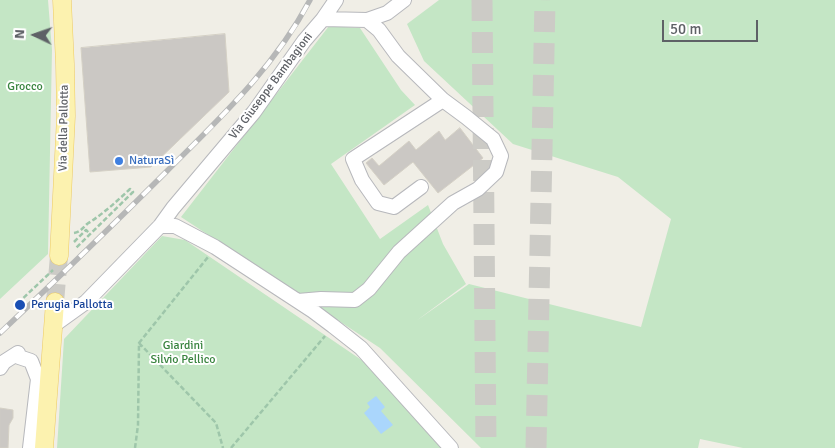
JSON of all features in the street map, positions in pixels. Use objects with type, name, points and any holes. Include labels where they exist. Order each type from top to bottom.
[{"type":"main road","name":"Via della Pallotta","points":[[61,259],[66,116],[66,64],[62,0]]},
{"type":"main road","points":[[44,448],[55,302]]},
{"type":"street","name":"Via Giuseppe Bambagioni","points":[[54,325],[86,302],[160,226],[254,112],[304,41],[336,0]]},
{"type":"street","points":[[323,19],[367,20],[387,13],[404,0]]},
{"type":"street","points":[[298,302],[321,299],[355,300],[369,289],[399,252],[453,203],[478,189],[496,172],[501,156],[493,139],[443,100],[398,56],[379,30],[367,20]]},
{"type":"street","points":[[421,187],[394,207],[378,203],[362,180],[353,159],[443,100]]},
{"type":"street","points":[[160,226],[175,226],[215,247],[333,326],[361,348],[451,448]]},
{"type":"street","points":[[0,368],[4,362],[18,353],[19,357],[31,361],[38,379],[30,448]]},
{"type":"path","points":[[18,304],[61,259],[133,192],[130,189],[102,215],[78,232],[71,233]]},
{"type":"path","points":[[74,242],[86,230],[89,233]]},
{"type":"path","points":[[135,448],[138,424],[139,343],[215,247]]},
{"type":"path","points":[[232,448],[333,326]]},
{"type":"path","points":[[139,343],[216,424],[223,448]]},
{"type":"green space","name":"Grocco","points":[[0,0],[48,0],[52,50],[48,254],[0,299]]},
{"type":"green space","points":[[439,0],[835,0],[835,448],[743,448],[700,439],[698,448],[481,448],[380,348],[181,217],[329,26],[360,28],[401,90],[415,105],[331,164],[380,239],[428,205],[443,244],[466,284],[416,321],[469,284],[641,327],[671,219],[618,177],[513,144],[424,61],[407,24]]},
{"type":"green space","name":"Giardini Silvio Pellico","points":[[162,236],[185,240],[363,361],[442,448],[57,448],[64,339]]},
{"type":"water","points":[[376,396],[385,407],[381,411],[393,425],[381,434],[364,413],[370,407],[367,403]]},
{"type":"building","points":[[225,34],[229,92],[151,167],[90,172],[81,48]]},
{"type":"building","points":[[460,128],[483,158],[438,193],[413,162],[384,185],[366,163],[372,158],[379,166],[409,141],[416,150],[439,131],[445,140]]},
{"type":"building","points":[[0,408],[13,410],[13,418],[9,425],[8,448],[0,448]]},
{"type":"tunnel","points":[[482,0],[486,448]]},
{"type":"tunnel","points":[[536,448],[545,0]]},
{"type":"tunnel","points":[[55,302],[59,256]]},
{"type":"railway","points":[[0,333],[126,212],[226,112],[280,48],[310,0]]},
{"type":"place","name":"NaturaSì","points":[[119,161]]},
{"type":"place","name":"Perugia Pallotta","points":[[20,305]]}]
